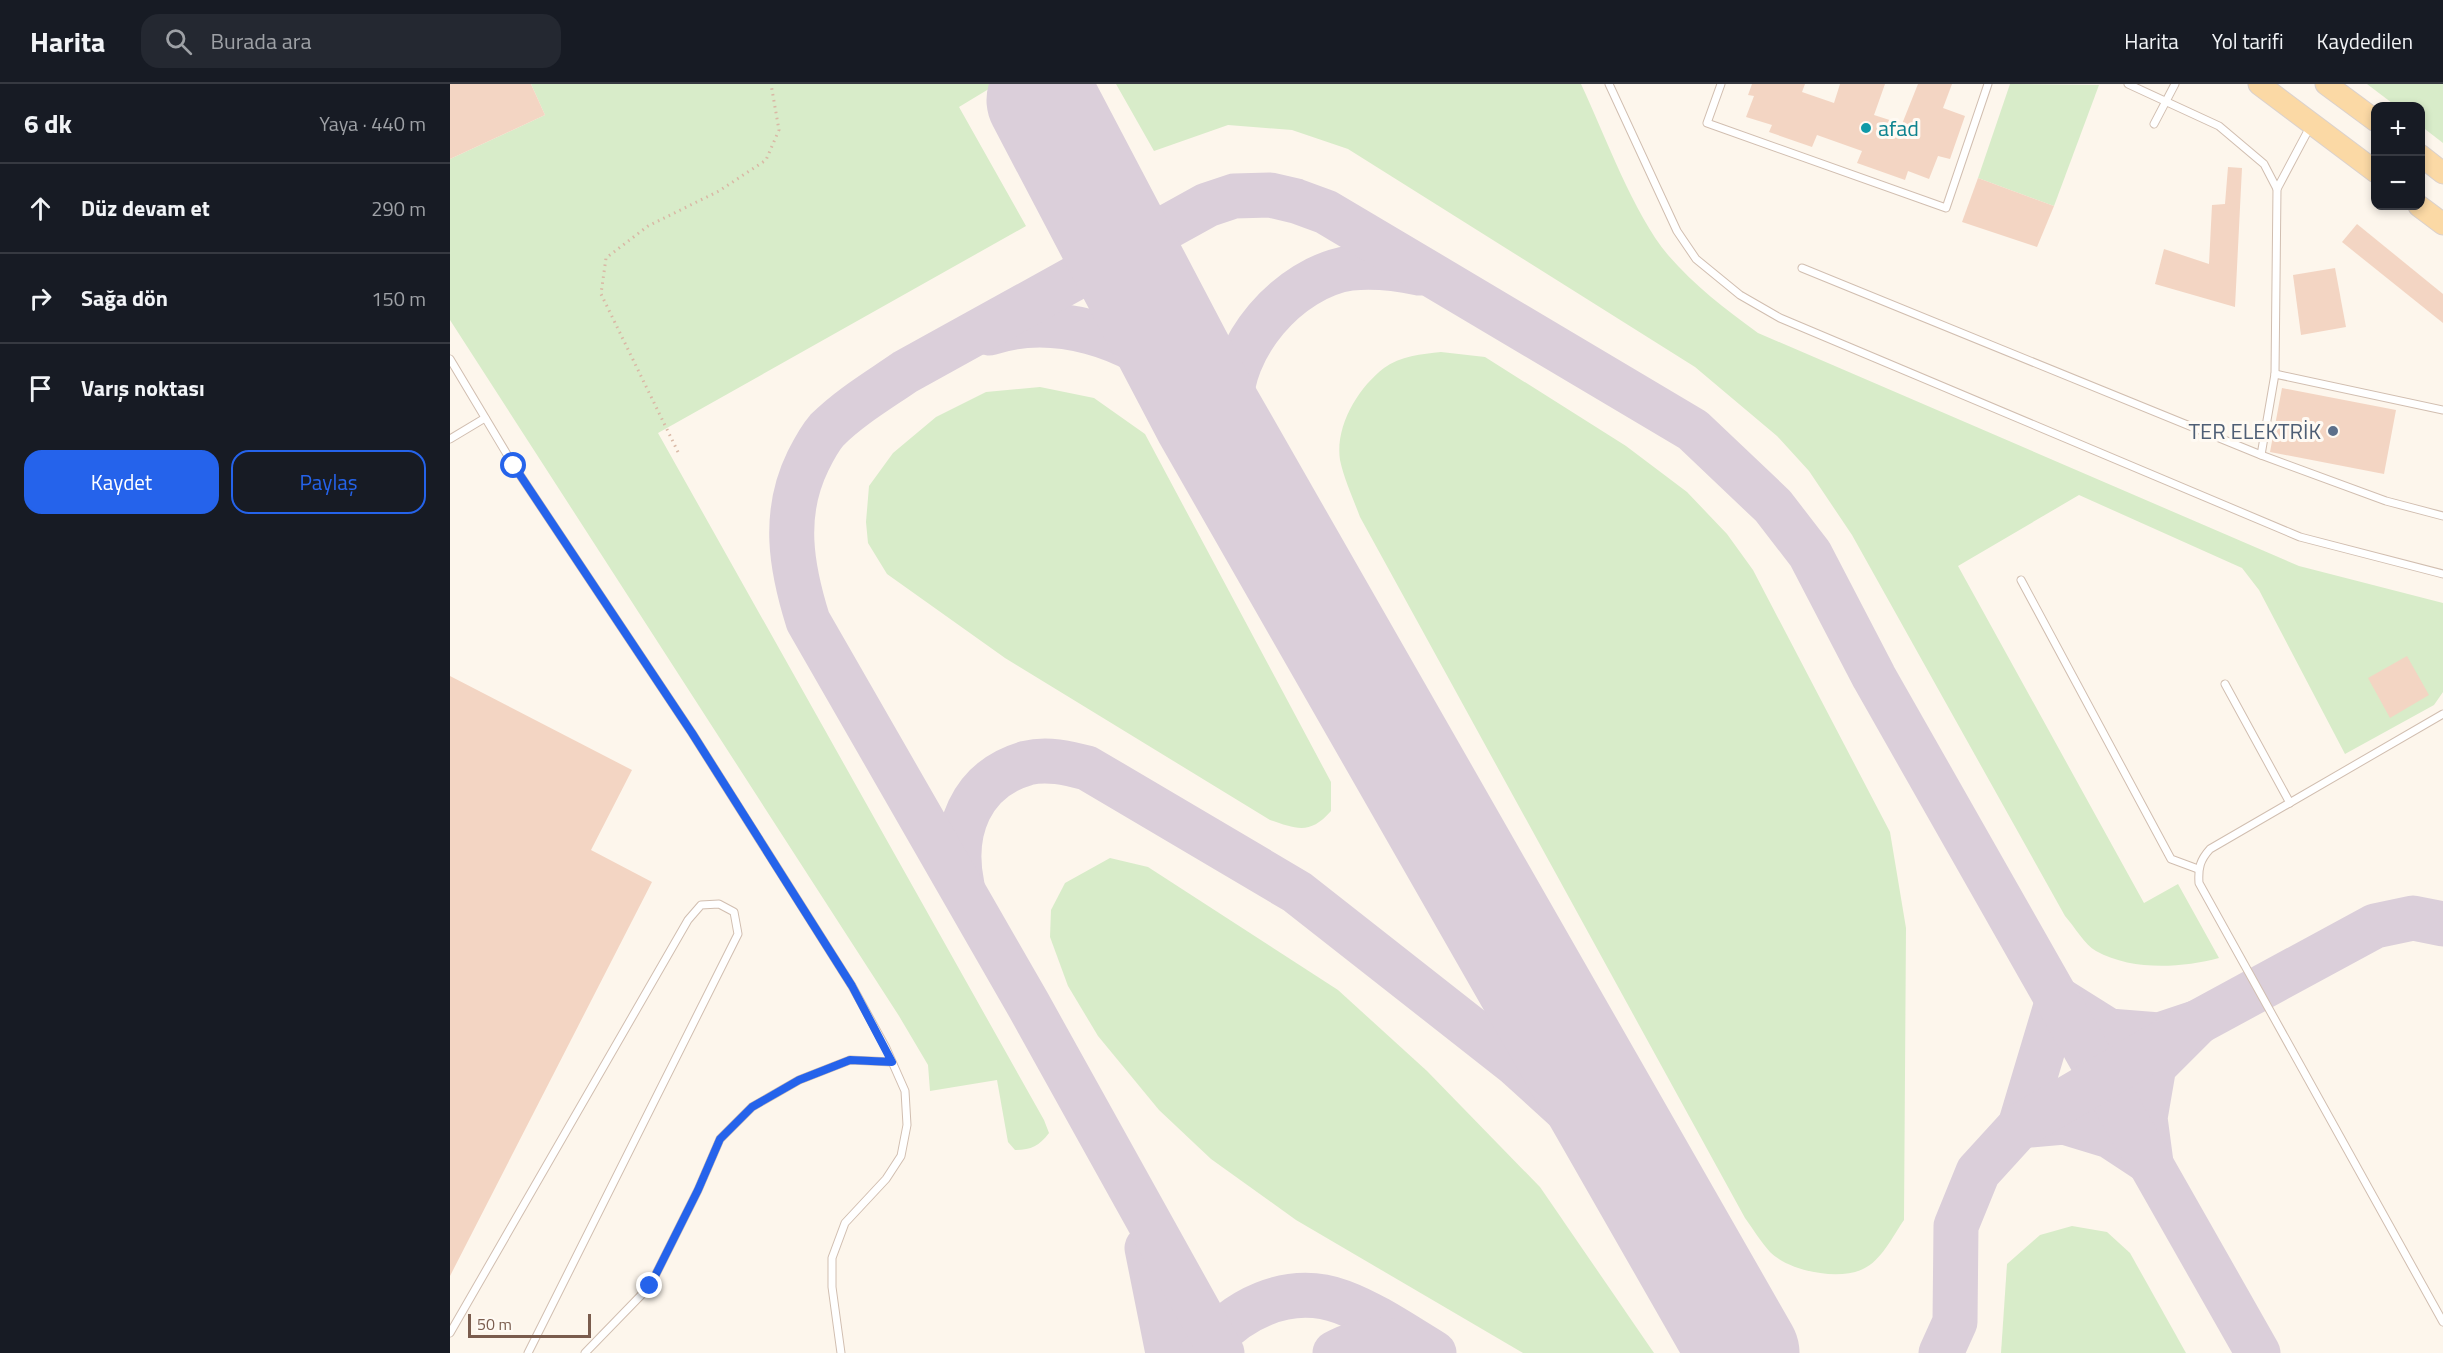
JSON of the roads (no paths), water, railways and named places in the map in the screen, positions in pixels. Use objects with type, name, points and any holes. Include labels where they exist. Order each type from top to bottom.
[{"type":"main road","points":[[2259,84],[2371,168]]},
{"type":"main road","points":[[2326,84],[2371,117]]},
{"type":"main road","points":[[2422,156],[2443,173]]},
{"type":"main road","points":[[2425,210],[2443,224]]},
{"type":"lane","points":[[1609,84],[1677,231],[1696,260],[1740,295],[1780,318],[2300,537],[2443,574]]},
{"type":"lane","points":[[1721,84],[1707,123],[1946,208],[1988,84]]},
{"type":"lane","points":[[2128,84],[2167,100],[2219,126],[2264,164],[2277,189]]},
{"type":"lane","points":[[2154,124],[2175,84]]},
{"type":"lane","points":[[2261,455],[2275,374],[2277,189],[2312,124]]},
{"type":"lane","points":[[1802,268],[2261,455],[2386,501],[2443,516]]},
{"type":"lane","points":[[450,359],[485,418],[852,986],[905,1090],[908,1125],[901,1156],[886,1179],[845,1223],[832,1258],[832,1287],[841,1353]]},
{"type":"lane","points":[[2275,374],[2443,410]]},
{"type":"lane","points":[[450,440],[485,418]]},
{"type":"lane","points":[[2020,580],[2171,859],[2198,870]]},
{"type":"lane","points":[[2225,684],[2290,804]]},
{"type":"lane","points":[[2443,714],[2210,849],[2202,857],[2198,870],[2199,883],[2256,990],[2443,1322]]},
{"type":"lane","points":[[450,1333],[688,920],[701,905],[719,904],[734,912],[738,934],[528,1353]]},
{"type":"lane","points":[[585,1353],[650,1286],[698,1190],[720,1139],[752,1107],[799,1080],[850,1060],[892,1062]]},
{"type":"place","name":"afad","points":[[1866,128]]},
{"type":"place","name":"TER ELEKTRİK","points":[[2333,431]]}]
